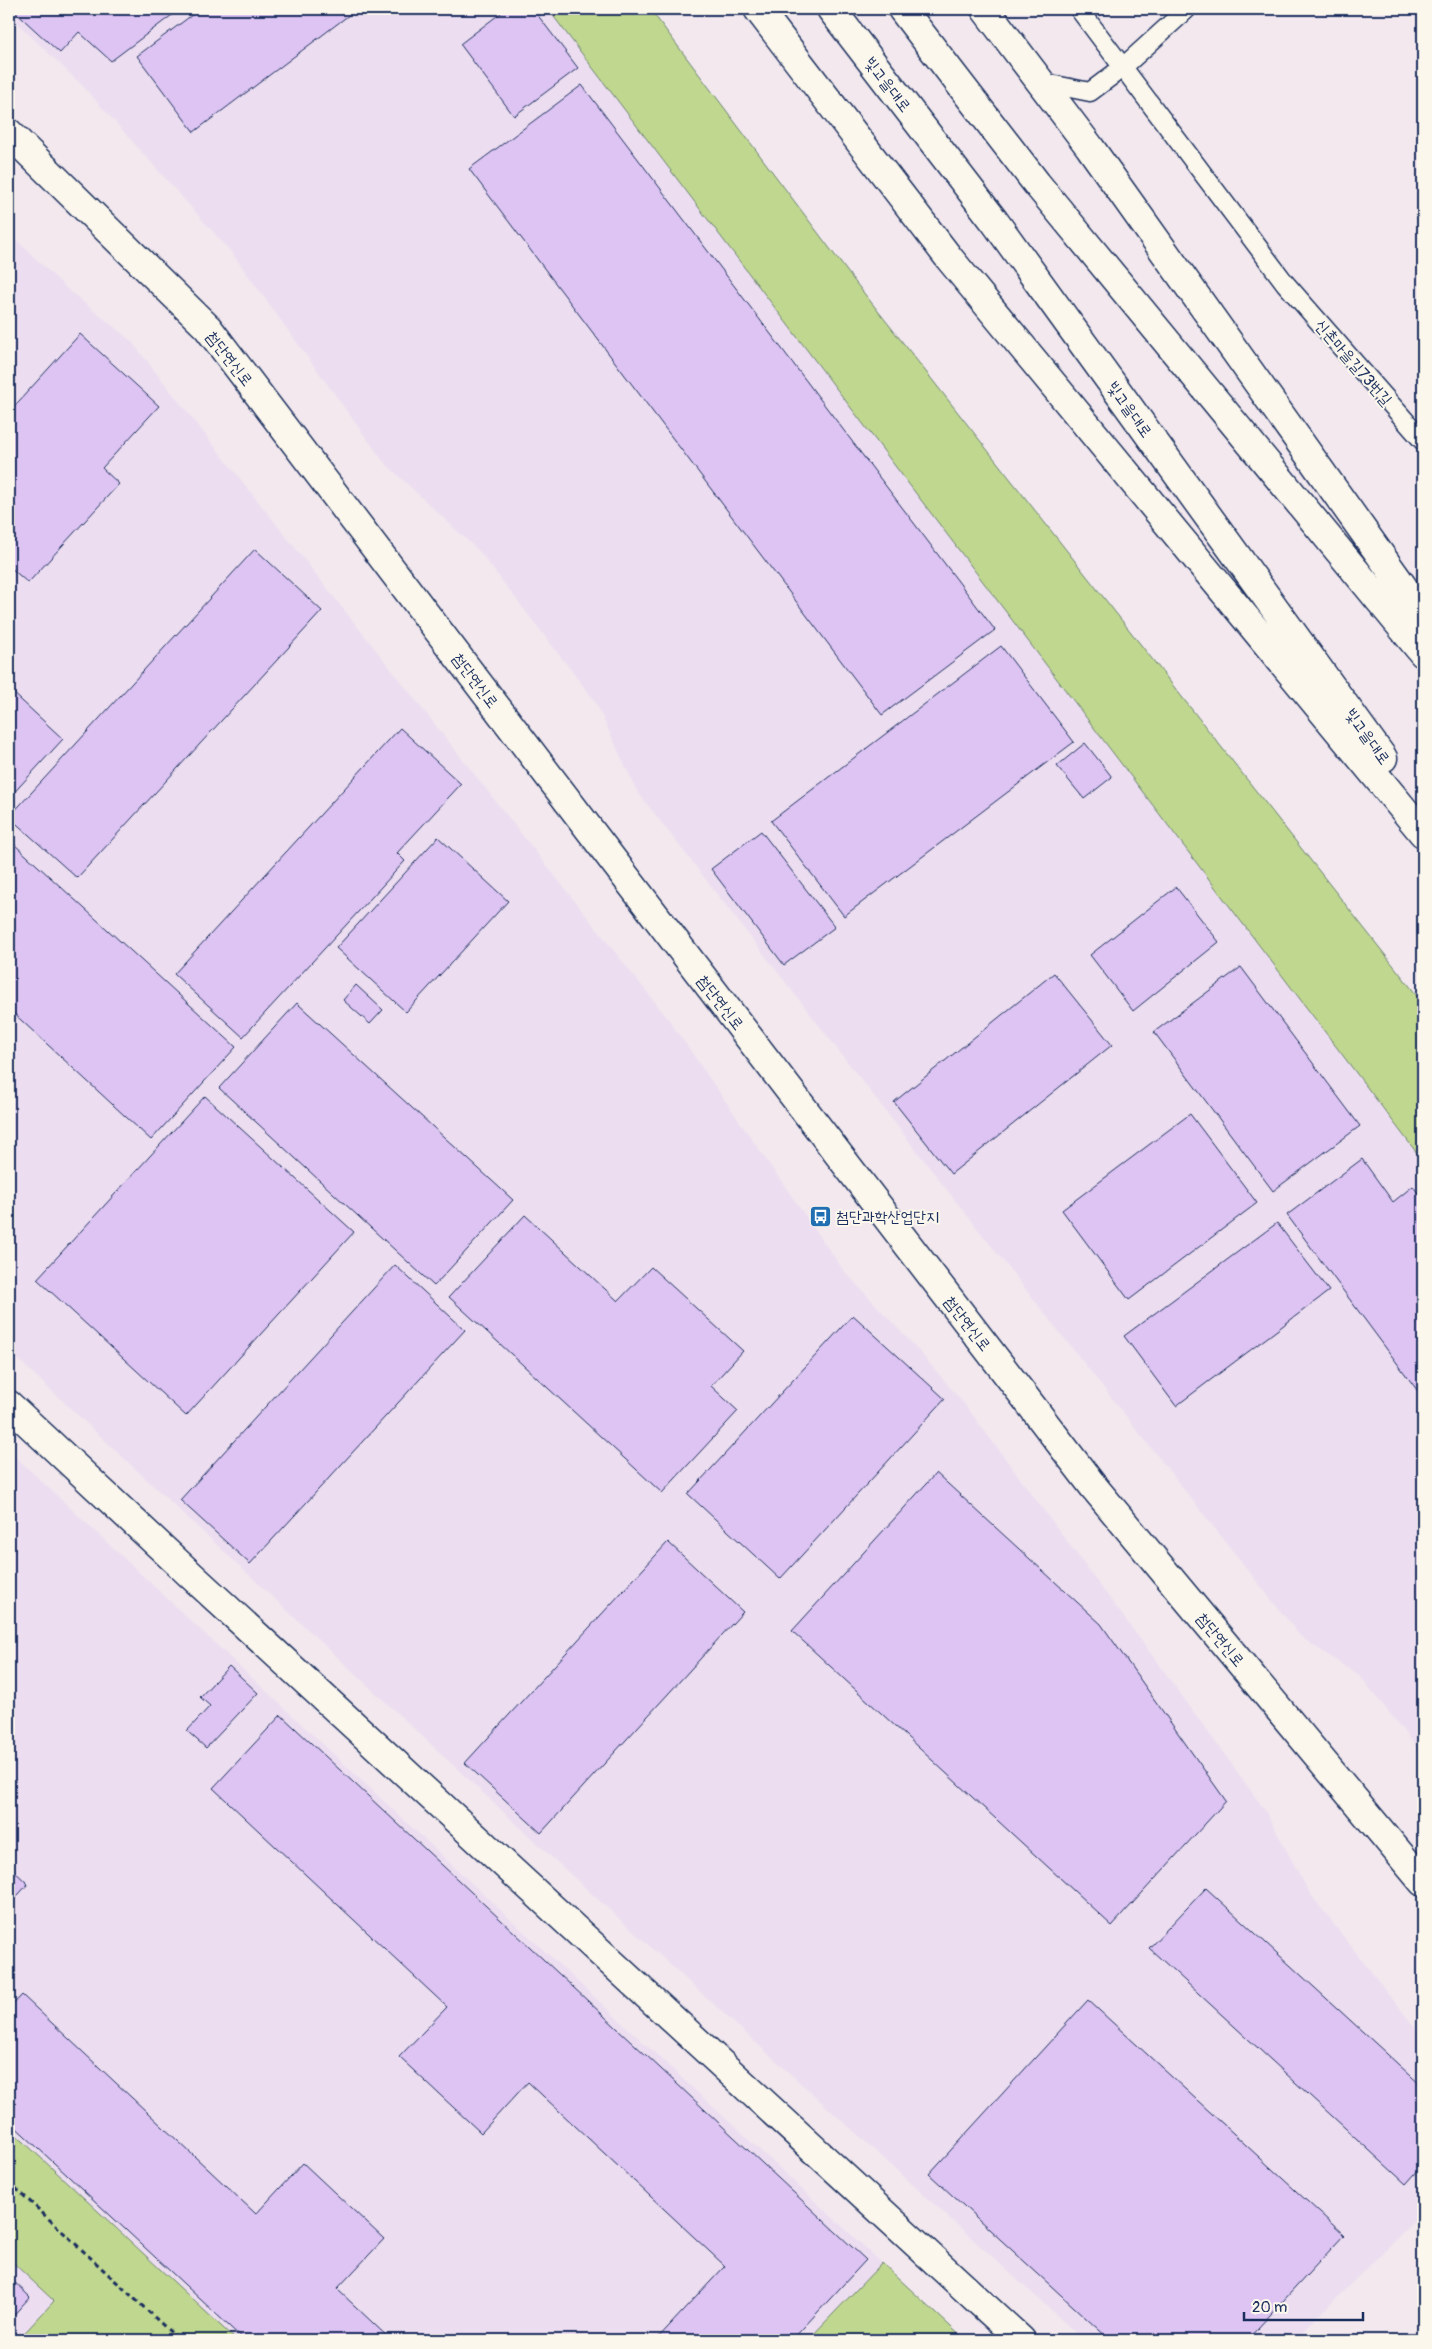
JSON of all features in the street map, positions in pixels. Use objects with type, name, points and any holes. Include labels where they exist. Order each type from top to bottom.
[{"type":"main road","points":[[758,9],[949,258],[1423,833]]},
{"type":"main road","name":"빛고을대로","points":[[831,9],[995,222],[1423,813]]},
{"type":"main road","points":[[902,9],[1037,184],[1423,653]]},
{"type":"main road","points":[[985,9],[1106,171],[1423,614]]},
{"type":"main road","name":"첨단연신로","points":[[9,133],[208,328],[627,879],[1094,1486],[1423,1882]]},
{"type":"main road","points":[[9,1405],[193,1578],[1021,2340]]},
{"type":"lane","name":"신촌마을길73번길","points":[[1079,9],[1285,284],[1423,441]]},
{"type":"lane","points":[[1040,82],[1090,92],[1122,68],[1187,9]]},
{"type":"path","points":[[9,2182],[178,2340]]},
{"type":"shaded area","points":[[9,9],[548,9],[1423,1161],[1423,1755],[1361,1677],[1301,1637],[944,1186],[637,791],[595,701],[480,552],[384,462],[232,253],[84,87],[9,15]]},
{"type":"shaded area","points":[[9,233],[67,289],[131,341],[668,1019],[843,1270],[917,1349],[965,1405],[1163,1670],[1264,1809],[1310,1894],[1423,2038],[1423,2212],[1294,2340],[1084,2340],[568,1872],[9,1351]]},
{"type":"shaded area","points":[[9,1451],[513,1922],[965,2340],[236,2340],[9,2128]]},
{"type":"shaded area","points":[[9,2259],[97,2340],[9,2340]]},
{"type":"green space","points":[[548,9],[650,9],[852,278],[1423,1003],[1423,1161]]},
{"type":"green space","points":[[9,2128],[236,2340],[18,2340],[54,2301],[9,2259]]},
{"type":"green space","points":[[882,2263],[965,2340],[808,2340]]},
{"type":"building","points":[[12,9],[180,9],[111,61],[79,32],[60,53]]},
{"type":"building","points":[[200,9],[357,9],[194,132],[137,56]]},
{"type":"building","points":[[506,9],[533,9],[578,68],[514,116],[460,44]]},
{"type":"building","points":[[582,85],[995,630],[882,715],[469,169]]},
{"type":"building","points":[[80,334],[159,406],[102,468],[119,484],[28,583],[10,567],[9,569],[9,412]]},
{"type":"building","points":[[255,549],[322,611],[77,878],[9,817]]},
{"type":"building","points":[[1001,646],[1074,742],[844,916],[771,821]]},
{"type":"building","points":[[9,689],[63,739],[9,798]]},
{"type":"building","points":[[400,728],[461,784],[397,853],[405,861],[243,1037],[174,974]]},
{"type":"building","points":[[1085,743],[1112,777],[1084,799],[1057,766]]},
{"type":"building","points":[[761,831],[835,927],[784,965],[711,869]]},
{"type":"building","points":[[438,837],[508,901],[406,1012],[336,948]]},
{"type":"building","points":[[15,845],[236,1047],[151,1140],[9,1009],[9,852]]},
{"type":"building","points":[[1176,887],[1219,942],[1133,1011],[1090,955]]},
{"type":"building","points":[[1241,967],[1360,1126],[1273,1191],[1154,1032]]},
{"type":"building","points":[[1054,973],[1112,1045],[951,1174],[894,1102]]},
{"type":"building","points":[[356,985],[383,1010],[370,1024],[343,1000]]},
{"type":"building","points":[[297,1003],[513,1200],[434,1286],[219,1088]]},
{"type":"building","points":[[205,1096],[354,1232],[186,1416],[37,1279]]},
{"type":"building","points":[[1190,1114],[1257,1203],[1129,1300],[1062,1210]]},
{"type":"building","points":[[1362,1159],[1393,1202],[1413,1186],[1423,1200],[1423,1398],[1287,1215]]},
{"type":"building","points":[[525,1215],[618,1301],[651,1267],[743,1351],[711,1386],[738,1411],[662,1493],[449,1297]]},
{"type":"building","points":[[1277,1223],[1329,1291],[1176,1406],[1124,1336]]},
{"type":"building","points":[[395,1265],[465,1330],[250,1564],[180,1500]]},
{"type":"building","points":[[853,1315],[945,1399],[780,1579],[688,1494]]},
{"type":"building","points":[[936,1473],[1101,1624],[1226,1801],[1112,1926],[792,1631]]},
{"type":"building","points":[[668,1542],[743,1612],[541,1833],[465,1763]]},
{"type":"building","points":[[229,1666],[258,1693],[206,1748],[187,1731],[210,1706],[200,1697]]},
{"type":"building","points":[[281,1715],[866,2260],[792,2340],[656,2340],[725,2266],[528,2082],[481,2133],[399,2057],[447,2007],[213,1788]]},
{"type":"building","points":[[9,1866],[28,1884],[9,1905]]},
{"type":"building","points":[[1206,1888],[1423,2087],[1423,2165],[1406,2184],[1149,1948]]},
{"type":"building","points":[[22,1995],[256,2214],[303,2163],[384,2239],[337,2289],[391,2340],[244,2340],[9,2121],[9,2009]]},
{"type":"building","points":[[1088,2000],[1344,2235],[1247,2340],[1110,2340],[929,2174]]},
{"type":"building","points":[[9,2277],[30,2297],[9,2320]]},
{"type":"place","name":"첨단과학산업단지","points":[[820,1216]]}]
